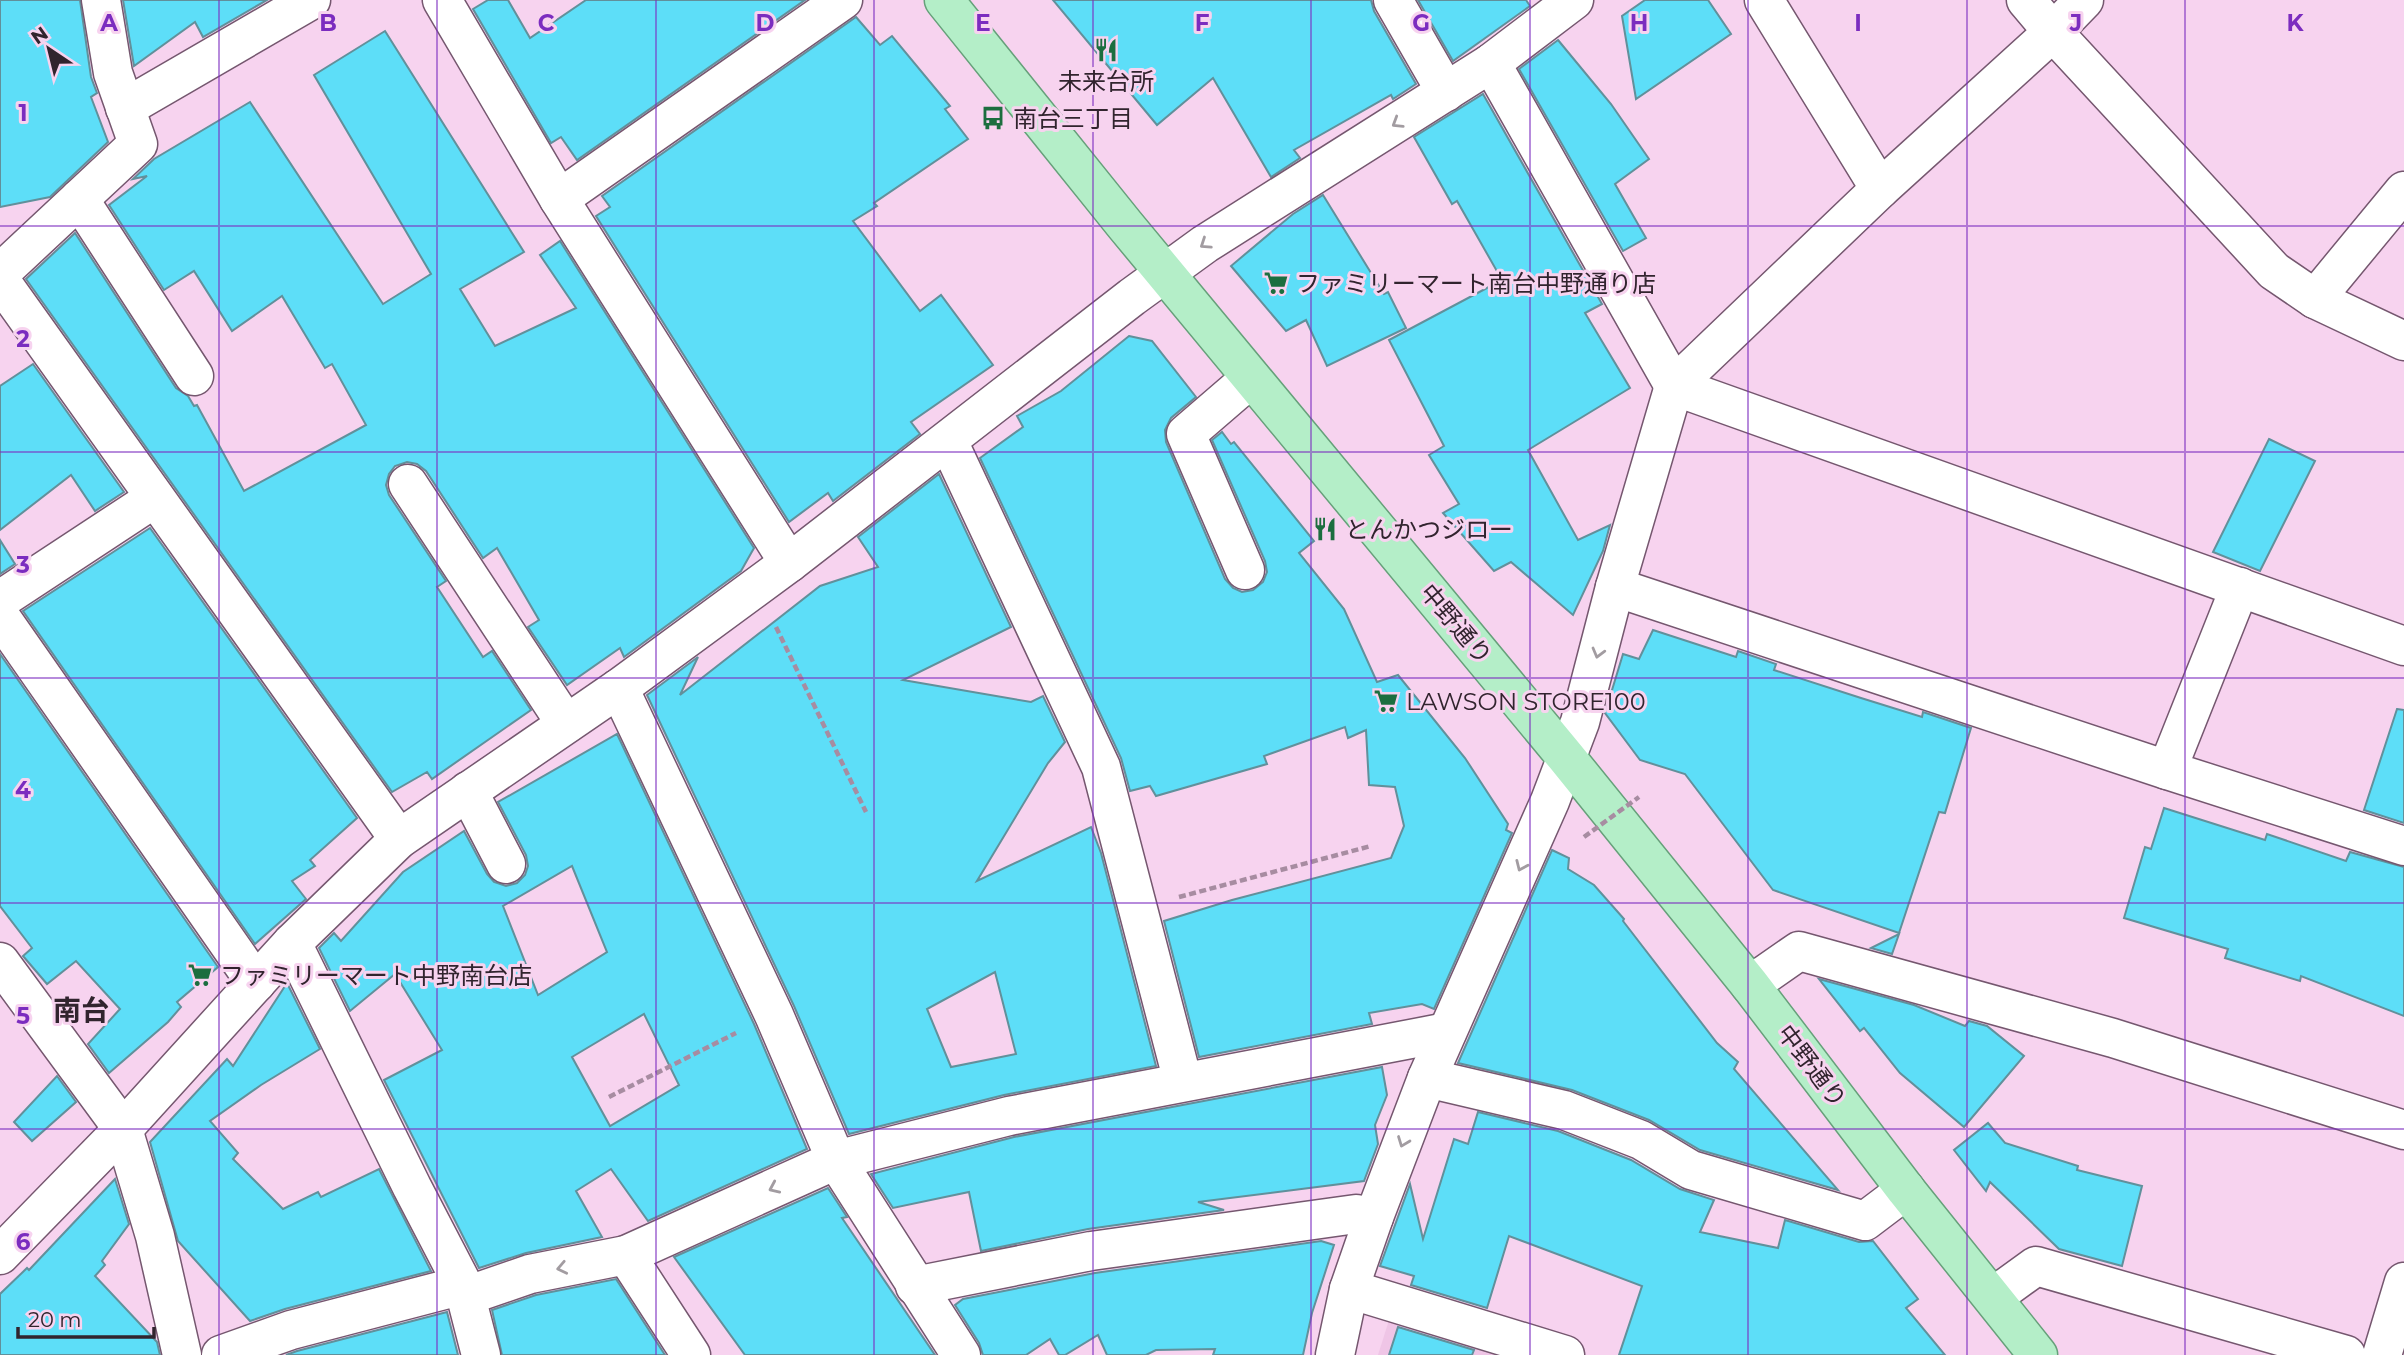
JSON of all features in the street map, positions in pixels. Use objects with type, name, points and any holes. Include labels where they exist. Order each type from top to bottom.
[{"type":"main road","name":"中野通り","points":[[944,0],[1750,985],[1906,1190],[2038,1355]]},
{"type":"street","points":[[0,273],[138,144],[113,73],[101,0]]},
{"type":"street","points":[[125,108],[311,0]]},
{"type":"street","points":[[442,0],[559,199],[789,563]]},
{"type":"street","points":[[559,199],[842,0]]},
{"type":"street","points":[[1393,0],[1447,92]]},
{"type":"street","points":[[0,1255],[123,1129],[292,943],[399,839],[619,688],[757,587],[1205,244],[1447,92],[1574,0]]},
{"type":"street","points":[[1764,0],[1880,189]]},
{"type":"street","points":[[2026,0],[2274,271],[2315,299],[2404,341]]},
{"type":"street","points":[[1335,1355],[1349,1289],[1427,1078],[1549,802],[1580,722],[1615,587],[1674,386],[1880,189],[2053,32],[2084,0]]},
{"type":"street","points":[[1491,62],[1674,386],[2404,646]]},
{"type":"street","points":[[2315,299],[2404,191]]},
{"type":"street","points":[[79,199],[194,376]]},
{"type":"street","points":[[0,280],[399,839]]},
{"type":"street","points":[[1245,570],[1186,434],[1251,378]]},
{"type":"street","points":[[948,441],[1101,767],[1183,1082]]},
{"type":"street","points":[[408,484],[566,724]]},
{"type":"street","points":[[0,600],[155,498]]},
{"type":"street","points":[[1615,587],[2404,846]]},
{"type":"street","points":[[2167,770],[2241,587]]},
{"type":"street","points":[[0,617],[256,982]]},
{"type":"street","points":[[619,688],[774,1014],[836,1160],[961,1355]]},
{"type":"street","points":[[468,792],[506,864]]},
{"type":"street","points":[[292,943],[465,1291],[481,1355]]},
{"type":"street","points":[[1750,985],[1800,951],[2113,1038],[2404,1130]]},
{"type":"street","points":[[0,962],[123,1129],[155,1236],[182,1355]]},
{"type":"street","points":[[221,1355],[290,1330],[530,1274],[626,1255],[836,1160],[1009,1115],[1447,1032]]},
{"type":"street","points":[[1427,1078],[1564,1110],[1641,1140],[1691,1170],[1865,1222],[1906,1190]]},
{"type":"street","points":[[915,1286],[1091,1251],[1356,1214],[1374,1217]]},
{"type":"street","points":[[626,1255],[691,1355]]},
{"type":"street","points":[[1993,1297],[2036,1266],[2346,1355]]},
{"type":"street","points":[[2382,1355],[2404,1282]]},
{"type":"street","points":[[1349,1289],[1565,1355]]},
{"type":"path","points":[[757,587],[866,812]]},
{"type":"path","points":[[1584,837],[1639,797]]},
{"type":"path","points":[[1138,908],[1371,846]]},
{"type":"path","points":[[609,1097],[774,1014]]},
{"type":"shaded area","points":[[1390,1317],[1514,1355],[1378,1355]]},
{"type":"building","points":[[0,0],[80,0],[91,77],[97,93],[91,97],[108,142],[50,197],[0,207]]},
{"type":"building","points":[[123,0],[267,0],[203,37],[195,22],[134,66]]},
{"type":"building","points":[[488,0],[508,0],[530,38],[586,0],[805,0],[577,160],[561,137],[551,143],[473,9]]},
{"type":"building","points":[[1053,0],[1371,0],[1374,11],[1416,84],[1393,99],[1391,95],[1294,150],[1300,158],[1271,177],[1213,78],[1157,125]]},
{"type":"building","points":[[1418,0],[1526,0],[1530,6],[1453,61]]},
{"type":"building","points":[[1645,0],[1708,0],[1731,34],[1636,99],[1622,16]]},
{"type":"building","points":[[856,17],[880,45],[892,36],[950,106],[945,109],[968,139],[874,203],[877,206],[853,221],[920,311],[941,295],[993,365],[911,422],[920,434],[833,501],[828,493],[789,522],[596,216],[610,207],[602,196]]},
{"type":"building","points":[[385,31],[524,252],[460,289],[495,346],[576,308],[540,255],[560,241],[754,548],[741,571],[624,657],[620,648],[567,685],[528,627],[539,620],[497,548],[483,558],[426,471],[417,464],[407,462],[395,466],[386,485],[389,495],[446,581],[437,587],[483,657],[492,651],[531,710],[432,779],[427,772],[392,792],[26,279],[75,233],[176,388],[188,396],[194,406],[197,405],[244,491],[366,425],[332,364],[325,368],[282,296],[232,331],[194,271],[164,290],[109,205],[147,176],[133,179],[154,159],[250,102],[383,304],[431,274],[314,75]]},
{"type":"building","points":[[1558,40],[1611,104],[1649,159],[1615,184],[1646,238],[1623,251],[1519,69]]},
{"type":"building","points":[[1483,94],[1602,304],[1585,313],[1630,388],[1528,450],[1578,540],[1610,525],[1603,551],[1573,615],[1511,562],[1494,571],[1443,513],[1459,504],[1429,455],[1444,446],[1389,340],[1502,280],[1457,201],[1452,204],[1414,137]]},
{"type":"building","points":[[1323,195],[1384,294],[1388,292],[1406,328],[1327,366],[1306,320],[1286,331],[1231,266],[1293,214]]},
{"type":"building","points":[[1129,336],[1152,341],[1196,397],[1171,418],[1165,430],[1166,442],[1225,579],[1233,588],[1242,592],[1253,590],[1263,582],[1267,572],[1265,561],[1212,440],[1222,432],[1231,444],[1234,442],[1314,541],[1299,553],[1344,609],[1377,682],[1398,675],[1465,758],[1508,824],[1506,830],[1512,833],[1434,1009],[1422,1004],[1369,1013],[1372,1024],[1199,1057],[1164,921],[1391,858],[1404,826],[1395,787],[1369,785],[1366,730],[1348,738],[1345,727],[1264,756],[1267,764],[1156,796],[1150,786],[1130,791],[1121,758],[980,458],[1023,427],[1017,416],[1061,391]]},
{"type":"building","points":[[33,364],[124,492],[95,511],[71,475],[0,530],[0,386]]},
{"type":"building","points":[[2269,439],[2315,461],[2260,571],[2213,552]]},
{"type":"building","points":[[939,474],[1011,627],[903,680],[1031,702],[1043,696],[1065,742],[1048,763],[977,881],[1091,827],[1101,853],[1156,1066],[1004,1095],[849,1134],[794,1006],[647,695],[698,657],[680,695],[820,586],[878,567],[858,537]],"holes":[[[995,972],[1016,1054],[951,1067],[927,1009]]]},
{"type":"building","points":[[150,528],[357,818],[310,860],[315,866],[292,881],[306,899],[255,944],[23,611]]},
{"type":"building","points":[[0,540],[15,564],[0,574]]},
{"type":"building","points":[[1653,630],[1736,657],[1738,651],[1776,664],[1774,670],[1922,717],[1923,712],[1971,728],[1945,813],[1939,812],[1899,933],[1773,890],[1685,774],[1640,760],[1605,713],[1623,654],[1639,659]]},
{"type":"building","points":[[0,654],[218,967],[177,1002],[181,1007],[168,1022],[109,1073],[88,1044],[120,1009],[76,961],[47,984],[23,956],[32,948],[0,906]]},
{"type":"building","points":[[2397,709],[2404,710],[2404,823],[2364,810]]},
{"type":"building","points":[[617,734],[754,1024],[807,1149],[648,1221],[611,1169],[576,1191],[602,1237],[526,1253],[479,1268],[384,1080],[442,1050],[395,974],[350,1011],[319,948],[334,933],[341,941],[403,872],[464,831],[494,882],[506,886],[517,883],[525,875],[528,866],[526,855],[498,802]],"holes":[[[572,866],[607,952],[538,995],[503,906]],[[644,1014],[679,1085],[610,1126],[572,1057]]]},
{"type":"building","points":[[2164,808],[2265,840],[2267,834],[2346,861],[2350,852],[2404,867],[2404,1016],[2301,976],[2300,981],[2225,958],[2228,949],[2124,918],[2145,847],[2151,849]]},
{"type":"building","points":[[1552,850],[1569,858],[1568,869],[1594,885],[1624,919],[1717,1043],[1738,1062],[1734,1069],[1838,1190],[1700,1150],[1649,1120],[1572,1090],[1458,1063]]},
{"type":"building","points":[[1899,934],[1892,954],[1871,948]]},
{"type":"building","points":[[1819,979],[1914,1005],[1965,1026],[1969,1021],[1987,1026],[2024,1056],[1964,1127],[1900,1073],[1864,1028],[1860,1031]]},
{"type":"building","points":[[287,983],[320,1049],[261,1085],[210,1121],[238,1153],[233,1159],[283,1209],[318,1192],[321,1197],[379,1169],[431,1271],[285,1309],[250,1321],[178,1241],[150,1142],[227,1059],[233,1066]]},
{"type":"building","points":[[1382,1067],[1387,1095],[1375,1125],[1378,1144],[1364,1181],[1198,1202],[1224,1210],[1088,1229],[981,1251],[969,1192],[893,1208],[871,1174],[1014,1137]]},
{"type":"building","points":[[57,1076],[76,1102],[32,1141],[14,1122]]},
{"type":"building","points":[[1478,1112],[1558,1131],[1631,1160],[1680,1189],[1714,1200],[1700,1232],[1778,1248],[1785,1220],[1859,1242],[1873,1241],[1918,1299],[1906,1308],[1945,1355],[1619,1355],[1642,1286],[1509,1236],[1487,1308],[1411,1285],[1414,1276],[1380,1266],[1410,1184],[1423,1239],[1454,1139],[1468,1144]]},
{"type":"building","points":[[1988,1123],[2005,1143],[2078,1166],[2077,1170],[2142,1186],[2122,1266],[2059,1249],[1990,1182],[1986,1191],[1954,1150]]},
{"type":"building","points":[[115,1179],[129,1224],[102,1261],[105,1265],[95,1276],[157,1342],[160,1355],[0,1355],[0,1294],[27,1268],[29,1270]]},
{"type":"building","points":[[828,1188],[847,1217],[842,1218],[935,1355],[745,1355],[674,1257]]},
{"type":"building","points":[[1321,1241],[1334,1245],[1312,1313],[1303,1355],[1213,1355],[1215,1349],[1156,1350],[1146,1355],[1107,1355],[1098,1335],[1065,1355],[1059,1355],[1050,1339],[1026,1355],[983,1355],[979,1343],[955,1305],[963,1299],[1095,1273]]},
{"type":"building","points":[[616,1279],[665,1355],[502,1355],[492,1310],[536,1295]]},
{"type":"building","points":[[447,1312],[458,1355],[286,1355],[297,1351]]},
{"type":"building","points":[[1398,1327],[1474,1350],[1472,1355],[1389,1355]]},
{"type":"place","name":"未来台所","points":[[1106,50]]},
{"type":"place","name":"南台三丁目","points":[[993,118]]},
{"type":"place","name":"ファミリーマート南台中野通り店","points":[[1276,283]]},
{"type":"place","name":"とんかつジロー","points":[[1325,529]]},
{"type":"place","name":"LAWSON STORE100","points":[[1386,701]]},
{"type":"place","name":"ファミリーマート中野南台店","points":[[200,975]]},
{"type":"district","name":"南台","points":[[81,1010]]}]
